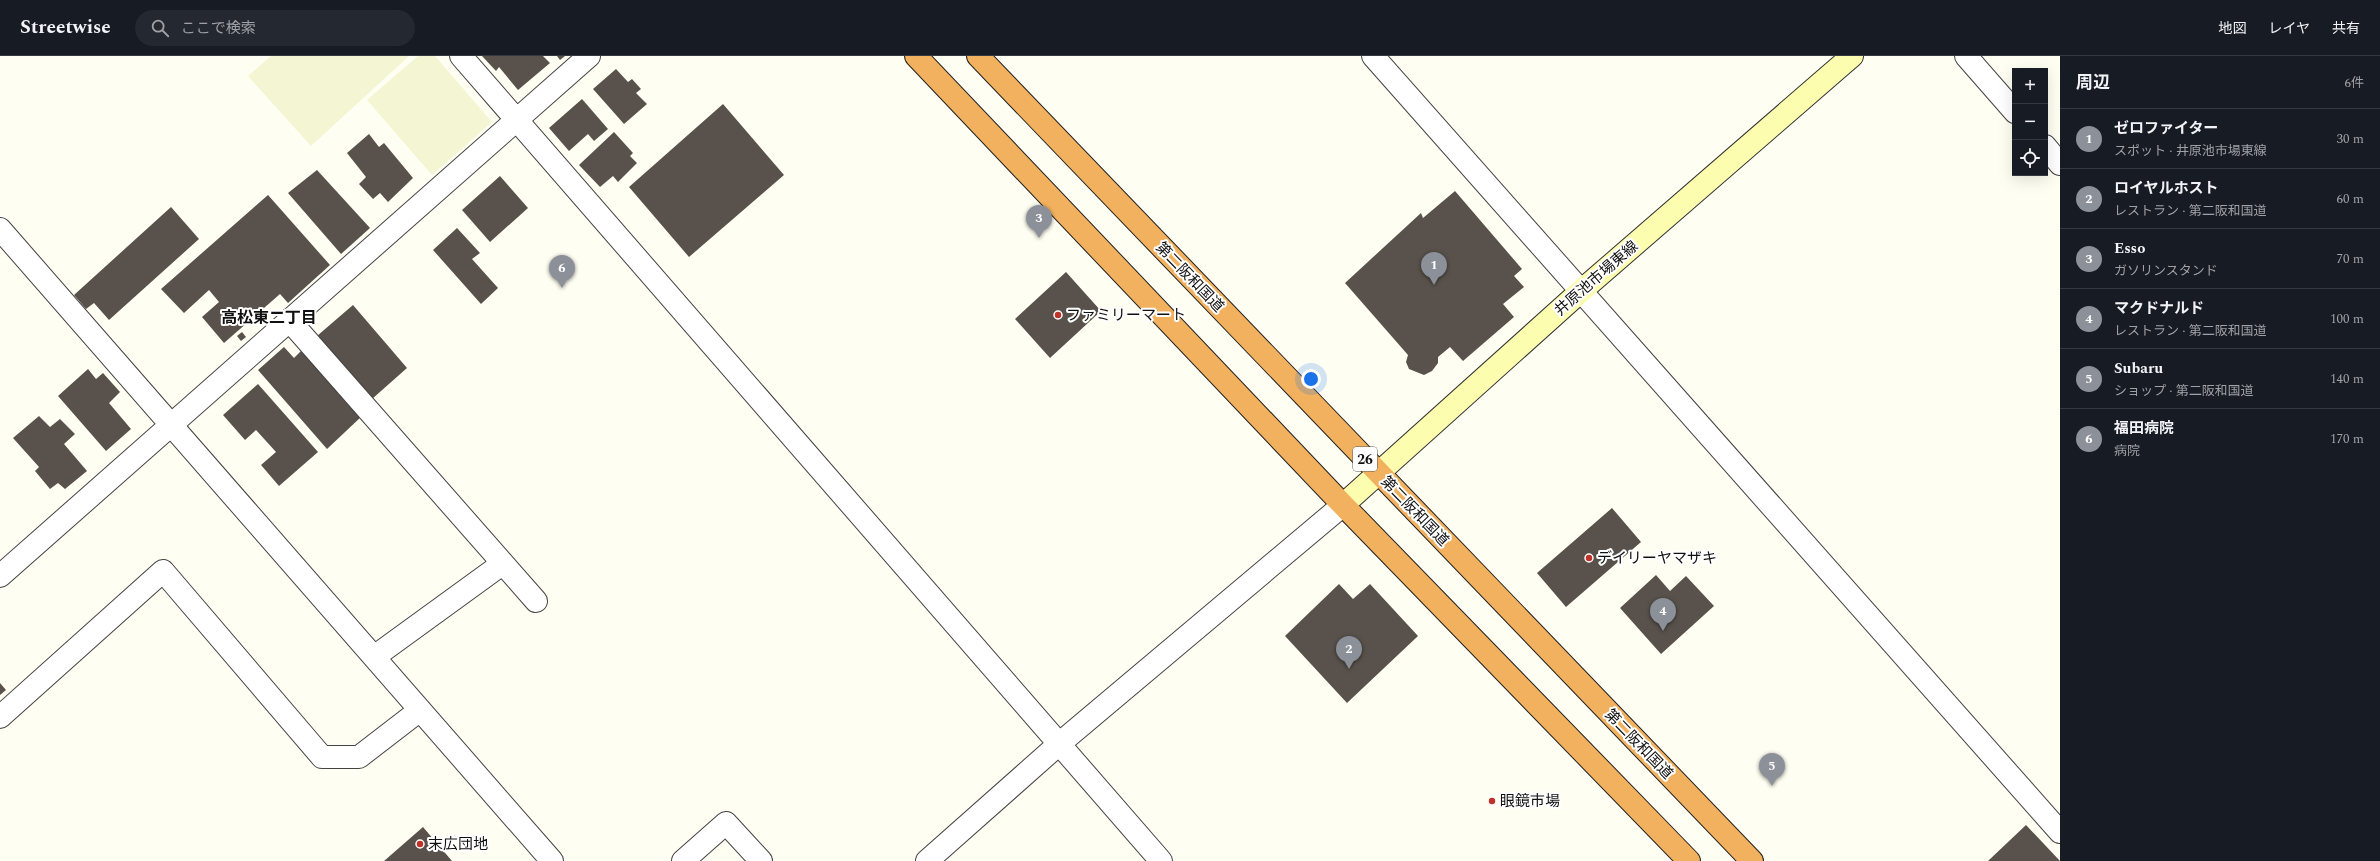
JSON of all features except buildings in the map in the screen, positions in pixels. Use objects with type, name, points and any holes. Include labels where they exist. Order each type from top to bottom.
[{"type":"highway","points":[[916,56],[1343,505],[1689,861]]},
{"type":"highway","name":"第二阪和国道","points":[[978,56],[1752,861]]},
{"type":"street","points":[[461,56],[516,122],[1161,861]]},
{"type":"street","points":[[0,576],[170,424],[516,122],[589,56]]},
{"type":"street","points":[[1373,56],[2060,832]]},
{"type":"street","name":"井原池市場東線","points":[[1343,505],[1580,291],[1852,56]]},
{"type":"street","points":[[1966,56],[2012,109]]},
{"type":"street","points":[[2048,150],[2060,164]]},
{"type":"street","points":[[0,229],[552,861]]},
{"type":"street","points":[[289,320],[536,601]]},
{"type":"street","points":[[927,861],[1060,744],[1343,505]]},
{"type":"street","points":[[374,657],[502,564]]},
{"type":"street","points":[[0,717],[163,571],[322,757],[359,757],[420,710]]},
{"type":"street","points":[[683,861],[726,823],[761,861]]},
{"type":"green space","points":[[271,56],[409,56],[311,146],[248,76]]},
{"type":"green space","points":[[418,56],[435,56],[492,122],[432,175],[367,100]]},
{"type":"place","name":"Esso","points":[[1039,238]]},
{"type":"place","name":"ゼロファイター","points":[[1434,285]]},
{"type":"place","name":"福田病院","points":[[562,288]]},
{"type":"place","name":"ファミリーマート","points":[[1058,315]]},
{"type":"place","name":"デイリーヤマザキ","points":[[1589,558]]},
{"type":"place","name":"マクドナルド","points":[[1663,631]]},
{"type":"place","name":"ロイヤルホスト","points":[[1349,669]]},
{"type":"place","name":"Subaru","points":[[1772,786]]},
{"type":"place","name":"眼鏡市場","points":[[1492,801]]},
{"type":"place","name":"末広団地","points":[[420,844]]},
{"type":"district","name":"高松東二丁目","points":[[269,317]]}]
